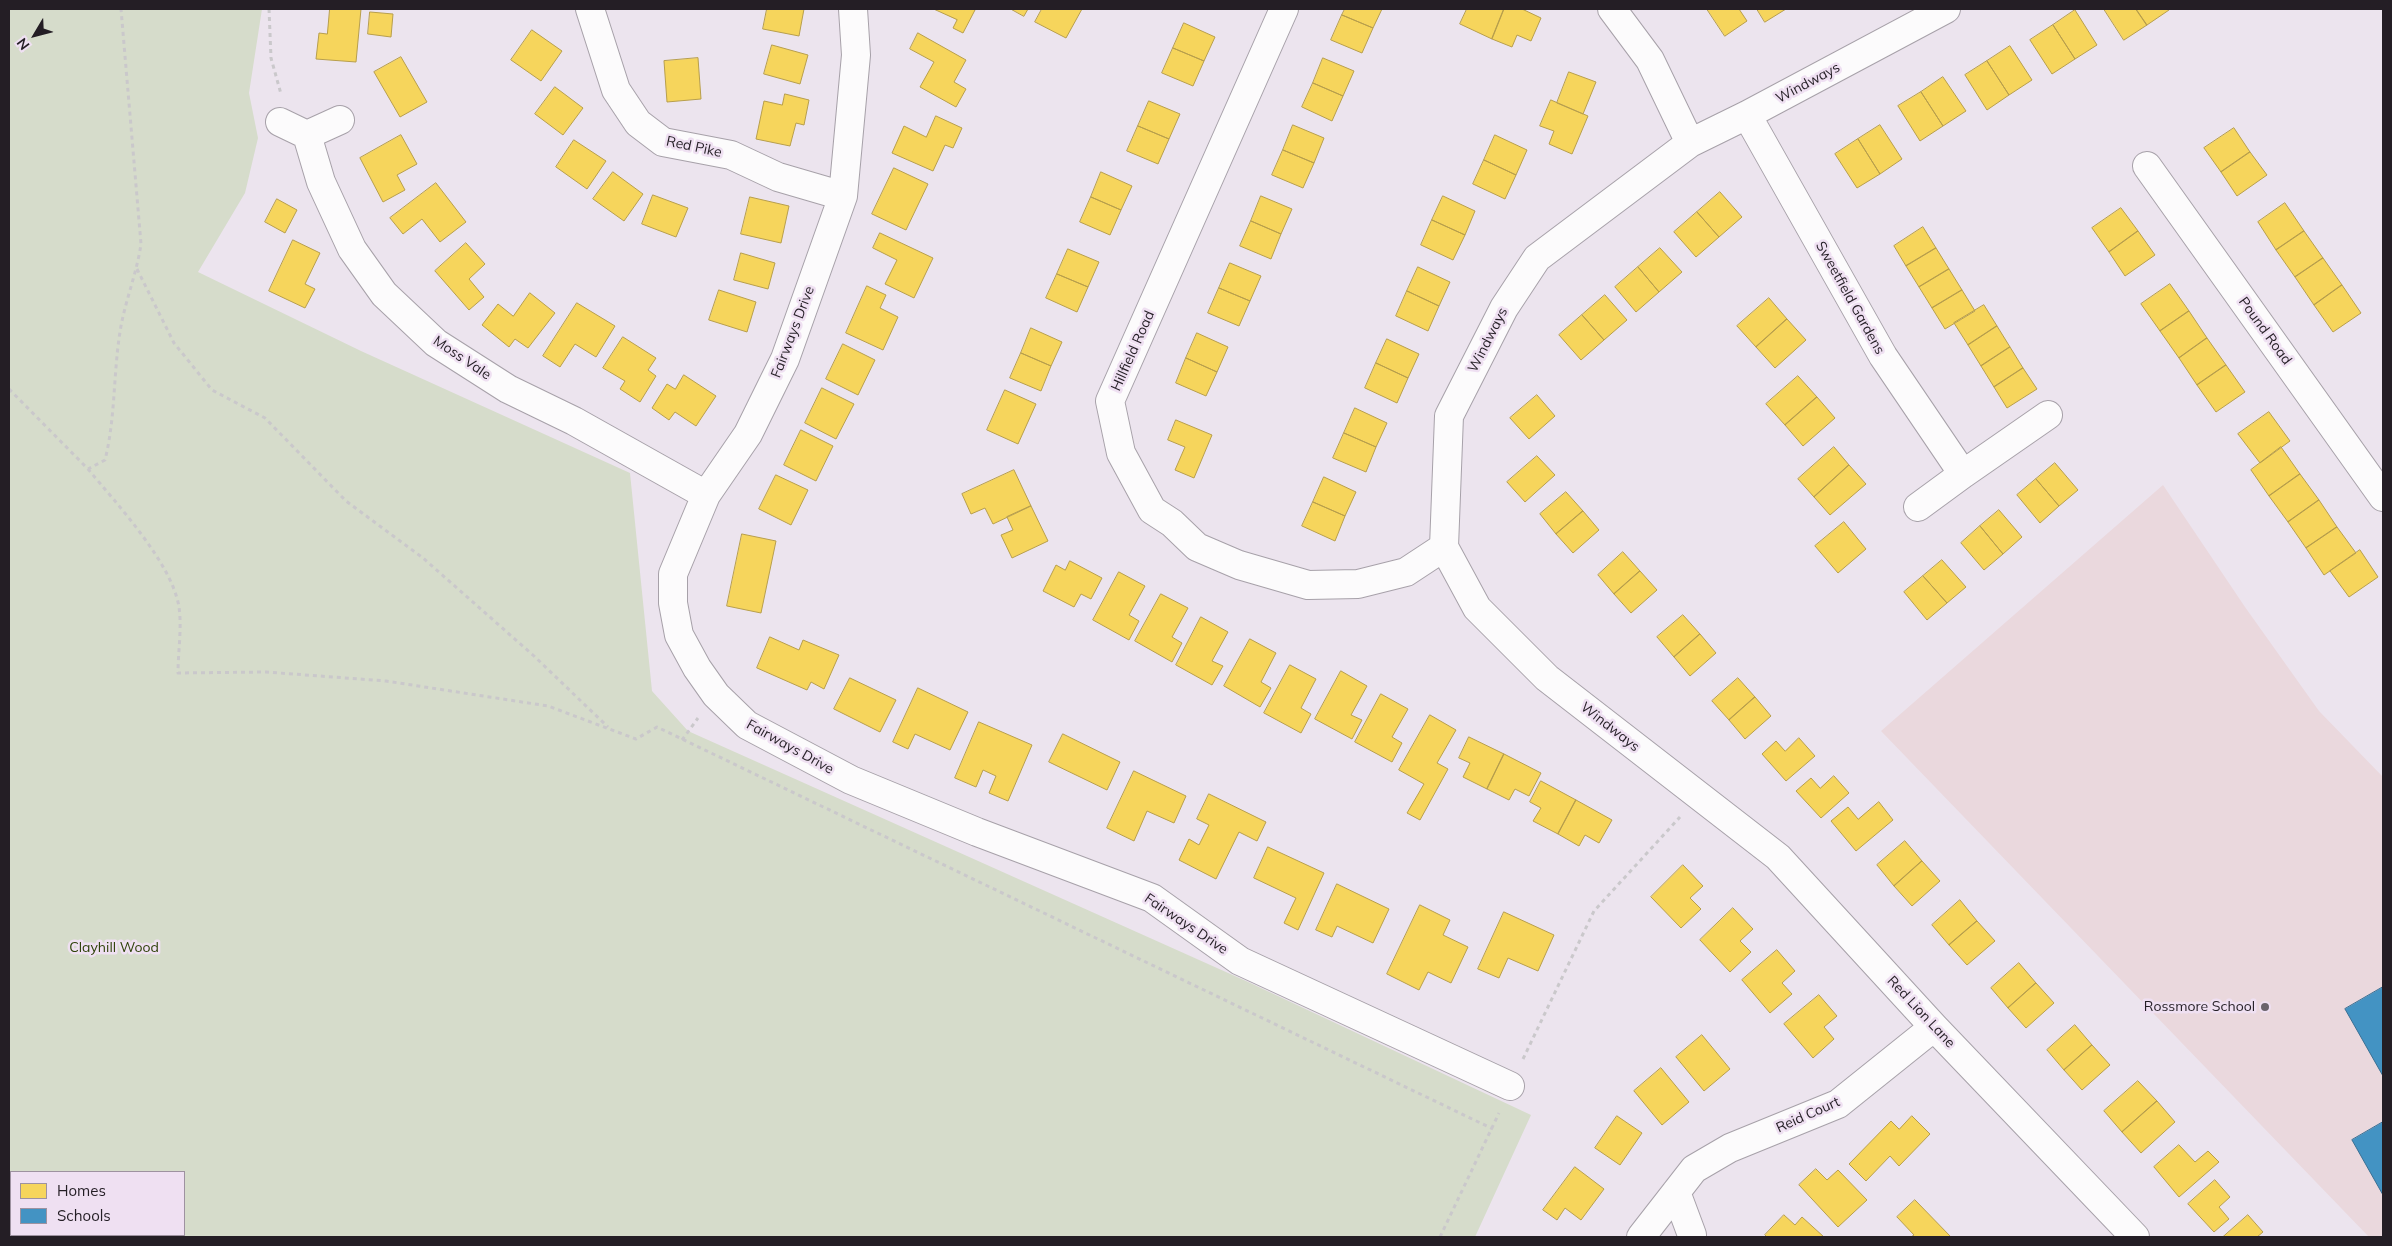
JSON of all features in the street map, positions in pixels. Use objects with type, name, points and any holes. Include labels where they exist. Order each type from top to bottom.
[{"type":"street","name":"Red Pike","points":[[590,9],[616,90],[638,123],[664,142],[731,155],[778,177],[843,196]]},
{"type":"street","name":"Fairways Drive","points":[[853,9],[856,55],[843,196],[785,360],[748,434],[706,495],[673,574],[673,603],[679,635],[697,668],[716,695],[747,726],[851,780],[976,832],[1152,898],[1240,961],[1510,1086]]},
{"type":"street","name":"Hillfield Road","points":[[1284,9],[1110,400],[1122,454],[1152,510],[1172,523],[1197,547],[1239,565],[1308,585],[1358,584],[1406,572],[1444,547]]},
{"type":"street","points":[[1612,9],[1650,60],[1690,143]]},
{"type":"street","name":"Windways","points":[[1699,796],[1547,678],[1477,608],[1444,547],[1449,416],[1504,308],[1536,258],[1690,143],[1747,115],[1946,9]]},
{"type":"street","name":"Sweetfield Gardens","points":[[1747,115],[1883,356],[1963,474]]},
{"type":"street","points":[[280,122],[307,134],[340,120]]},
{"type":"street","name":"Moss Vale","points":[[307,134],[321,182],[352,249],[384,294],[436,343],[508,389],[574,421],[706,495]]},
{"type":"street","name":"Pound Road","points":[[2147,166],[2374,464],[2383,497]]},
{"type":"street","points":[[1918,507],[2048,415]]},
{"type":"street","name":"Red Lion Lane","points":[[1699,796],[1778,857],[1934,1027],[2135,1237]]},
{"type":"street","name":"Reid Court","points":[[1641,1237],[1694,1169],[1730,1148],[1838,1104],[1934,1027]]},
{"type":"street","points":[[1676,1192],[1692,1235]]},
{"type":"path","points":[[88,469],[105,460],[110,440],[121,326],[137,269],[141,244],[121,9]]},
{"type":"path","points":[[269,9],[271,58],[283,105],[280,122]]},
{"type":"path","points":[[137,269],[174,343],[212,390],[265,418],[346,501],[423,558],[534,656],[611,729]]},
{"type":"path","points":[[9,389],[88,469],[143,538],[170,581],[178,607],[178,673],[266,672],[386,681],[548,706],[636,739],[657,727],[1493,1129]]},
{"type":"path","points":[[1440,1237],[1493,1129],[1510,1086],[1594,911],[1699,796]]},
{"type":"shaded area","name":"Rossmore School","points":[[2163,485],[2245,607],[2319,711],[2383,777],[2383,1237],[2369,1237],[1881,731]]},
{"type":"green space","name":"Clayhill Wood","points":[[9,9],[262,9],[249,93],[258,138],[245,193],[198,272],[361,351],[630,473],[652,691],[688,731],[1246,981],[1531,1115],[1475,1237],[9,1237]]},
{"type":"building: Homes","points":[[330,9],[361,9],[356,62],[316,59],[319,33],[327,34]]},
{"type":"building: Homes","points":[[767,9],[804,9],[799,36],[763,29]]},
{"type":"building: Homes","points":[[934,9],[975,10],[963,33],[953,28],[957,20]]},
{"type":"building: Homes","points":[[1011,9],[1028,9],[1024,16]]},
{"type":"building: Homes","points":[[1042,9],[1082,9],[1066,38],[1035,22]]},
{"type":"building: Homes","points":[[1345,9],[1382,9],[1373,28],[1342,15]]},
{"type":"building: Homes","points":[[1467,9],[1504,9],[1492,39],[1460,24]]},
{"type":"building: Homes","points":[[1504,9],[1522,9],[1541,18],[1531,41],[1517,35],[1512,47],[1492,39]]},
{"type":"building: Homes","points":[[1707,9],[1739,9],[1747,21],[1725,36]]},
{"type":"building: Homes","points":[[1757,9],[1786,9],[1765,22]]},
{"type":"building: Homes","points":[[2104,9],[2136,9],[2147,25],[2124,40]]},
{"type":"building: Homes","points":[[2136,9],[2168,9],[2169,10],[2147,25]]},
{"type":"building: Homes","points":[[2075,10],[2097,45],[2075,59],[2053,25]]},
{"type":"building: Homes","points":[[370,12],[393,14],[391,37],[368,34]]},
{"type":"building: Homes","points":[[1342,15],[1373,28],[1362,53],[1331,40]]},
{"type":"building: Homes","points":[[1184,23],[1215,37],[1204,61],[1173,48]]},
{"type":"building: Homes","points":[[2053,25],[2075,59],[2052,74],[2030,40]]},
{"type":"building: Homes","points":[[532,30],[562,51],[541,81],[511,60]]},
{"type":"building: Homes","points":[[918,33],[966,60],[954,82],[966,89],[956,107],[920,87],[934,62],[910,49]]},
{"type":"building: Homes","points":[[772,45],[808,55],[800,84],[764,74]]},
{"type":"building: Homes","points":[[2010,46],[2032,80],[2009,95],[1987,61]]},
{"type":"building: Homes","points":[[1173,48],[1204,61],[1193,86],[1162,73]]},
{"type":"building: Homes","points":[[401,57],[427,102],[400,117],[374,72]]},
{"type":"building: Homes","points":[[698,58],[701,99],[667,102],[664,61]]},
{"type":"building: Homes","points":[[1323,58],[1354,71],[1343,96],[1313,83]]},
{"type":"building: Homes","points":[[1987,61],[2009,95],[1987,110],[1965,75]]},
{"type":"building: Homes","points":[[1569,72],[1596,82],[1583,114],[1557,103]]},
{"type":"building: Homes","points":[[1943,77],[1966,111],[1943,126],[1921,92]]},
{"type":"building: Homes","points":[[1313,83],[1343,96],[1332,121],[1302,107]]},
{"type":"building: Homes","points":[[555,87],[583,108],[563,135],[535,114]]},
{"type":"building: Homes","points":[[1921,92],[1943,126],[1920,141],[1898,106]]},
{"type":"building: Homes","points":[[785,94],[809,100],[804,125],[796,123],[790,146],[756,139],[764,101],[782,105]]},
{"type":"building: Homes","points":[[1551,100],[1588,116],[1572,154],[1549,144],[1554,131],[1540,126]]},
{"type":"building: Homes","points":[[1149,101],[1180,114],[1169,139],[1138,126]]},
{"type":"building: Homes","points":[[936,116],[962,128],[953,148],[945,145],[933,171],[892,153],[904,126],[926,137]]},
{"type":"building: Homes","points":[[1293,125],[1324,138],[1314,163],[1283,150]]},
{"type":"building: Homes","points":[[1880,125],[1902,159],[1880,174],[1858,139]]},
{"type":"building: Homes","points":[[1138,126],[1169,139],[1158,164],[1127,151]]},
{"type":"building: Homes","points":[[2234,128],[2250,152],[2221,172],[2204,148]]},
{"type":"building: Homes","points":[[401,135],[417,164],[397,175],[405,190],[383,202],[360,158]]},
{"type":"building: Homes","points":[[1495,135],[1527,150],[1516,175],[1484,160]]},
{"type":"building: Homes","points":[[1858,139],[1880,174],[1857,188],[1835,154]]},
{"type":"building: Homes","points":[[574,140],[606,161],[587,189],[556,167]]},
{"type":"building: Homes","points":[[1283,150],[1314,163],[1303,188],[1272,175]]},
{"type":"building: Homes","points":[[2250,152],[2267,175],[2237,196],[2221,172]]},
{"type":"building: Homes","points":[[1484,160],[1516,175],[1505,199],[1473,184]]},
{"type":"building: Homes","points":[[894,168],[928,184],[906,230],[872,214]]},
{"type":"building: Homes","points":[[613,172],[643,194],[624,221],[593,199]]},
{"type":"building: Homes","points":[[1101,172],[1132,186],[1121,210],[1091,197]]},
{"type":"building: Homes","points":[[436,183],[466,222],[440,242],[422,219],[403,234],[390,218]]},
{"type":"building: Homes","points":[[1720,192],[1742,217],[1719,237],[1697,212]]},
{"type":"building: Homes","points":[[653,195],[688,208],[676,237],[642,224]]},
{"type":"building: Homes","points":[[1261,196],[1292,209],[1281,234],[1251,221]]},
{"type":"building: Homes","points":[[1443,196],[1475,211],[1465,235],[1432,220]]},
{"type":"building: Homes","points":[[750,197],[789,206],[781,243],[741,234]]},
{"type":"building: Homes","points":[[1091,197],[1121,210],[1110,235],[1080,222]]},
{"type":"building: Homes","points":[[277,199],[297,210],[285,233],[265,222]]},
{"type":"building: Homes","points":[[2285,203],[2304,231],[2276,250],[2258,222]]},
{"type":"building: Homes","points":[[2121,208],[2138,231],[2109,252],[2092,228]]},
{"type":"building: Homes","points":[[1697,212],[1719,237],[1696,257],[1674,232]]},
{"type":"building: Homes","points":[[1432,220],[1465,235],[1453,260],[1421,245]]},
{"type":"building: Homes","points":[[1251,221],[1281,234],[1271,259],[1240,246]]},
{"type":"building: Homes","points":[[1923,227],[1936,248],[1906,266],[1894,246]]},
{"type":"building: Homes","points":[[2138,231],[2155,255],[2125,276],[2109,252]]},
{"type":"building: Homes","points":[[2304,231],[2323,258],[2295,277],[2276,250]]},
{"type":"building: Homes","points":[[880,233],[933,258],[914,298],[885,284],[897,260],[873,248]]},
{"type":"building: Homes","points":[[293,240],[320,253],[305,284],[315,289],[305,308],[269,291]]},
{"type":"building: Homes","points":[[466,243],[485,264],[469,279],[484,297],[469,310],[435,271]]},
{"type":"building: Homes","points":[[1660,248],[1682,272],[1659,292],[1638,267]]},
{"type":"building: Homes","points":[[1936,248],[1949,269],[1919,287],[1906,266]]},
{"type":"building: Homes","points":[[1068,249],[1099,262],[1088,287],[1057,274]]},
{"type":"building: Homes","points":[[741,253],[775,263],[768,289],[734,280]]},
{"type":"building: Homes","points":[[2323,258],[2342,285],[2314,305],[2295,277]]},
{"type":"building: Homes","points":[[1230,263],[1261,276],[1250,301],[1219,288]]},
{"type":"building: Homes","points":[[1418,267],[1450,282],[1439,306],[1407,291]]},
{"type":"building: Homes","points":[[1638,267],[1659,292],[1636,312],[1615,287]]},
{"type":"building: Homes","points":[[1949,269],[1962,290],[1932,308],[1919,287]]},
{"type":"building: Homes","points":[[1057,274],[1088,287],[1077,312],[1046,298]]},
{"type":"building: Homes","points":[[2170,284],[2189,311],[2160,331],[2141,304]]},
{"type":"building: Homes","points":[[2342,285],[2361,313],[2333,332],[2314,305]]},
{"type":"building: Homes","points":[[867,286],[886,295],[880,308],[898,317],[883,350],[846,333]]},
{"type":"building: Homes","points":[[1219,288],[1250,301],[1239,326],[1208,313]]},
{"type":"building: Homes","points":[[719,290],[756,302],[747,332],[709,320]]},
{"type":"building: Homes","points":[[1962,290],[1975,311],[1945,329],[1932,308]]},
{"type":"building: Homes","points":[[1407,291],[1439,306],[1428,331],[1396,316]]},
{"type":"building: Homes","points":[[530,293],[555,313],[528,348],[515,339],[509,347],[482,325],[498,304],[513,316]]},
{"type":"building: Homes","points":[[1605,295],[1627,320],[1604,340],[1582,315]]},
{"type":"building: Homes","points":[[1769,298],[1787,319],[1756,347],[1737,326]]},
{"type":"building: Homes","points":[[577,303],[615,326],[596,357],[575,344],[560,367],[543,356]]},
{"type":"building: Homes","points":[[1984,305],[1997,326],[1968,345],[1954,323]]},
{"type":"building: Homes","points":[[2189,311],[2207,338],[2179,358],[2160,331]]},
{"type":"building: Homes","points":[[1582,315],[1604,340],[1581,360],[1559,335]]},
{"type":"building: Homes","points":[[1787,319],[1806,340],[1775,368],[1756,347]]},
{"type":"building: Homes","points":[[1997,326],[2010,347],[1981,366],[1968,345]]},
{"type":"building: Homes","points":[[1031,328],[1062,342],[1051,366],[1021,353]]},
{"type":"building: Homes","points":[[1197,333],[1228,347],[1217,372],[1186,358]]},
{"type":"building: Homes","points":[[623,337],[656,358],[648,370],[656,376],[640,402],[620,389],[625,381],[603,368]]},
{"type":"building: Homes","points":[[2207,338],[2226,365],[2197,385],[2179,358]]},
{"type":"building: Homes","points":[[1387,339],[1419,354],[1408,378],[1376,363]]},
{"type":"building: Homes","points":[[843,344],[875,360],[858,395],[826,379]]},
{"type":"building: Homes","points":[[2010,347],[2023,368],[1994,387],[1981,366]]},
{"type":"building: Homes","points":[[1021,353],[1051,366],[1041,391],[1010,378]]},
{"type":"building: Homes","points":[[1186,358],[1217,372],[1206,396],[1176,383]]},
{"type":"building: Homes","points":[[1376,363],[1408,378],[1397,403],[1365,388]]},
{"type":"building: Homes","points":[[2226,365],[2245,392],[2216,412],[2197,385]]},
{"type":"building: Homes","points":[[2023,368],[2037,389],[2007,408],[1994,387]]},
{"type":"building: Homes","points":[[684,375],[716,396],[696,426],[675,412],[669,420],[652,408],[667,384],[675,389]]},
{"type":"building: Homes","points":[[1798,376],[1817,397],[1785,425],[1766,404]]},
{"type":"building: Homes","points":[[822,388],[854,404],[836,439],[805,423]]},
{"type":"building: Homes","points":[[1005,390],[1036,404],[1018,444],[987,430]]},
{"type":"building: Homes","points":[[1537,395],[1555,416],[1529,439],[1510,418]]},
{"type":"building: Homes","points":[[1817,397],[1835,418],[1803,446],[1785,425]]},
{"type":"building: Homes","points":[[1355,408],[1387,423],[1376,447],[1344,433]]},
{"type":"building: Homes","points":[[2269,412],[2290,441],[2260,463],[2238,434]]},
{"type":"building: Homes","points":[[1176,420],[1212,435],[1194,478],[1175,470],[1185,447],[1168,440]]},
{"type":"building: Homes","points":[[801,430],[833,446],[816,481],[784,465]]},
{"type":"building: Homes","points":[[1344,433],[1376,447],[1366,472],[1333,458]]},
{"type":"building: Homes","points":[[1834,447],[1849,465],[1814,497],[1798,479]]},
{"type":"building: Homes","points":[[2281,447],[2300,474],[2269,496],[2251,470]]},
{"type":"building: Homes","points":[[1537,456],[1555,475],[1525,502],[1507,482]]},
{"type":"building: Homes","points":[[2055,463],[2078,490],[2059,506],[2036,479]]},
{"type":"building: Homes","points":[[1849,465],[1866,484],[1830,515],[1814,497]]},
{"type":"building: Homes","points":[[1014,470],[1031,506],[993,524],[985,508],[971,514],[962,494]]},
{"type":"building: Homes","points":[[2300,474],[2319,500],[2288,522],[2269,496]]},
{"type":"building: Homes","points":[[776,475],[808,490],[791,525],[759,509]]},
{"type":"building: Homes","points":[[1324,477],[1356,492],[1345,516],[1313,502]]},
{"type":"building: Homes","points":[[2036,479],[2059,506],[2040,523],[2017,495]]},
{"type":"building: Homes","points":[[1566,492],[1583,511],[1556,534],[1540,514]]},
{"type":"building: Homes","points":[[2319,500],[2337,527],[2306,548],[2288,522]]},
{"type":"building: Homes","points":[[1313,502],[1345,516],[1335,541],[1302,526]]},
{"type":"building: Homes","points":[[1031,506],[1048,541],[1012,558],[1001,535],[1013,530],[1007,517]]},
{"type":"building: Homes","points":[[1999,510],[2022,537],[2003,554],[1980,526]]},
{"type":"building: Homes","points":[[1583,511],[1599,530],[1573,553],[1556,534]]},
{"type":"building: Homes","points":[[1844,522],[1866,549],[1838,573],[1815,546]]},
{"type":"building: Homes","points":[[1980,526],[2003,554],[1984,570],[1961,543]]},
{"type":"building: Homes","points":[[2337,527],[2356,553],[2324,575],[2306,548]]},
{"type":"building: Homes","points":[[742,534],[776,541],[761,613],[727,606]]},
{"type":"building: Homes","points":[[2360,550],[2378,577],[2349,597],[2330,571]]},
{"type":"building: Homes","points":[[1623,552],[1640,571],[1614,594],[1598,575]]},
{"type":"building: Homes","points":[[1942,560],[1966,587],[1947,603],[1923,576]]},
{"type":"building: Homes","points":[[1070,561],[1102,578],[1091,599],[1081,594],[1074,607],[1043,591],[1056,565],[1065,570]]},
{"type":"building: Homes","points":[[1640,571],[1657,590],[1631,613],[1614,594]]},
{"type":"building: Homes","points":[[1119,572],[1145,586],[1129,615],[1139,621],[1129,640],[1093,620]]},
{"type":"building: Homes","points":[[1923,576],[1947,603],[1927,620],[1904,592]]},
{"type":"building: Homes","points":[[1161,594],[1188,608],[1172,637],[1182,643],[1172,662],[1135,641]]},
{"type":"building: Homes","points":[[1683,615],[1700,634],[1674,657],[1657,637]]},
{"type":"building: Homes","points":[[1201,617],[1228,632],[1212,661],[1223,666],[1212,685],[1176,665]]},
{"type":"building: Homes","points":[[1700,634],[1716,653],[1690,676],[1674,657]]},
{"type":"building: Homes","points":[[770,637],[799,650],[803,640],[839,655],[824,689],[811,682],[807,690],[757,668]]},
{"type":"building: Homes","points":[[1250,639],[1276,653],[1261,682],[1271,688],[1260,707],[1224,686]]},
{"type":"building: Homes","points":[[1290,665],[1316,679],[1301,708],[1311,714],[1301,733],[1264,713]]},
{"type":"building: Homes","points":[[1341,671],[1367,686],[1351,715],[1362,720],[1352,739],[1315,719]]},
{"type":"building: Homes","points":[[850,678],[896,700],[880,732],[834,709]]},
{"type":"building: Homes","points":[[1738,678],[1755,697],[1729,720],[1712,701]]},
{"type":"building: Homes","points":[[918,688],[968,712],[950,750],[915,734],[908,749],[893,742]]},
{"type":"building: Homes","points":[[1381,694],[1408,709],[1392,737],[1402,743],[1392,762],[1355,742]]},
{"type":"building: Homes","points":[[1755,697],[1771,716],[1745,739],[1729,720]]},
{"type":"building: Homes","points":[[1430,715],[1456,730],[1437,763],[1448,769],[1420,820],[1407,813],[1424,784],[1399,770]]},
{"type":"building: Homes","points":[[979,722],[1032,745],[1008,801],[989,793],[996,776],[983,770],[976,787],[955,778]]},
{"type":"building: Homes","points":[[1063,734],[1120,762],[1107,790],[1049,762]]},
{"type":"building: Homes","points":[[1469,737],[1504,754],[1487,789],[1463,777],[1470,763],[1459,758]]},
{"type":"building: Homes","points":[[1799,738],[1815,756],[1786,781],[1762,754],[1776,741],[1785,751]]},
{"type":"building: Homes","points":[[1504,754],[1541,773],[1529,796],[1515,789],[1509,800],[1487,789]]},
{"type":"building: Homes","points":[[1134,771],[1186,796],[1174,823],[1147,811],[1134,841],[1107,828]]},
{"type":"building: Homes","points":[[1834,776],[1849,793],[1821,818],[1796,791],[1811,778],[1820,788]]},
{"type":"building: Homes","points":[[1541,781],[1576,800],[1558,834],[1533,821],[1541,808],[1530,802]]},
{"type":"building: Homes","points":[[1209,794],[1266,822],[1257,841],[1239,832],[1216,879],[1179,860],[1189,839],[1199,845],[1209,825],[1197,819]]},
{"type":"building: Homes","points":[[1576,800],[1612,820],[1599,843],[1585,835],[1579,846],[1558,834]]},
{"type":"building: Homes","points":[[1879,802],[1893,820],[1856,851],[1831,821],[1848,807],[1858,819]]},
{"type":"building: Homes","points":[[1905,841],[1922,861],[1894,886],[1877,865]]},
{"type":"building: Homes","points":[[1268,847],[1324,873],[1298,930],[1284,923],[1296,898],[1254,878]]},
{"type":"building: Homes","points":[[1922,861],[1940,881],[1912,906],[1894,886]]},
{"type":"building: Homes","points":[[1683,865],[1703,886],[1690,898],[1701,909],[1681,928],[1651,897]]},
{"type":"building: Homes","points":[[1337,884],[1389,909],[1373,943],[1337,926],[1332,937],[1316,930]]},
{"type":"building: Homes","points":[[1960,900],[1977,921],[1949,945],[1932,925]]},
{"type":"building: Homes","points":[[1420,905],[1450,920],[1443,935],[1468,947],[1451,983],[1428,972],[1419,990],[1387,974]]},
{"type":"building: Homes","points":[[1733,908],[1753,929],[1740,941],[1751,952],[1730,972],[1700,940]]},
{"type":"building: Homes","points":[[1504,912],[1554,935],[1538,971],[1508,958],[1499,978],[1478,969]]},
{"type":"building: Homes","points":[[1977,921],[1995,941],[1967,965],[1949,945]]},
{"type":"building: Homes","points":[[1777,950],[1795,971],[1782,983],[1792,994],[1770,1013],[1742,980]]},
{"type":"building: Homes","points":[[2019,963],[2036,983],[2008,1008],[1991,988]]},
{"type":"building: Homes","points":[[2036,983],[2054,1003],[2026,1028],[2008,1008]]},
{"type":"building: Homes","points":[[1819,995],[1837,1016],[1824,1027],[1834,1039],[1813,1058],[1784,1024]]},
{"type":"building: Homes","points":[[2075,1025],[2092,1045],[2064,1070],[2047,1050]]},
{"type":"building: Homes","points":[[1702,1035],[1730,1069],[1704,1091],[1676,1057]]},
{"type":"building: Homes","points":[[2092,1045],[2110,1065],[2082,1090],[2064,1070]]},
{"type":"building: Homes","points":[[1661,1068],[1689,1102],[1662,1125],[1634,1091]]},
{"type":"building: Homes","points":[[2138,1081],[2157,1101],[2122,1132],[2104,1111]]},
{"type":"building: Homes","points":[[2157,1101],[2175,1122],[2141,1153],[2122,1132]]},
{"type":"building: Homes","points":[[1617,1116],[1642,1133],[1620,1165],[1595,1148]]},
{"type":"building: Homes","points":[[1912,1116],[1930,1134],[1899,1166],[1890,1156],[1866,1181],[1849,1164],[1891,1121],[1899,1129]]},
{"type":"building: Homes","points":[[2179,1145],[2195,1162],[2208,1151],[2219,1162],[2179,1197],[2154,1167]]},
{"type":"building: Homes","points":[[1575,1167],[1604,1189],[1581,1220],[1565,1208],[1557,1220],[1543,1210]]},
{"type":"building: Homes","points":[[1816,1169],[1827,1180],[1838,1170],[1867,1200],[1838,1227],[1799,1185]]},
{"type":"building: Homes","points":[[2215,1180],[2230,1197],[2219,1207],[2229,1219],[2214,1232],[2188,1204]]},
{"type":"building: Homes","points":[[1915,1200],[1951,1237],[1911,1237],[1914,1235],[1897,1217]]},
{"type":"building: Homes","points":[[1784,1215],[1795,1225],[1802,1217],[1824,1237],[1767,1237],[1765,1235]]},
{"type":"building: Homes","points":[[2248,1215],[2263,1232],[2257,1237],[2223,1237]]},
{"type":"building: Schools","points":[[2383,987],[2383,1076],[2345,1009]]},
{"type":"building: Schools","points":[[2383,1122],[2383,1195],[2352,1140]]},
{"type":"place","name":"Rossmore School","points":[[2265,1007]]}]
